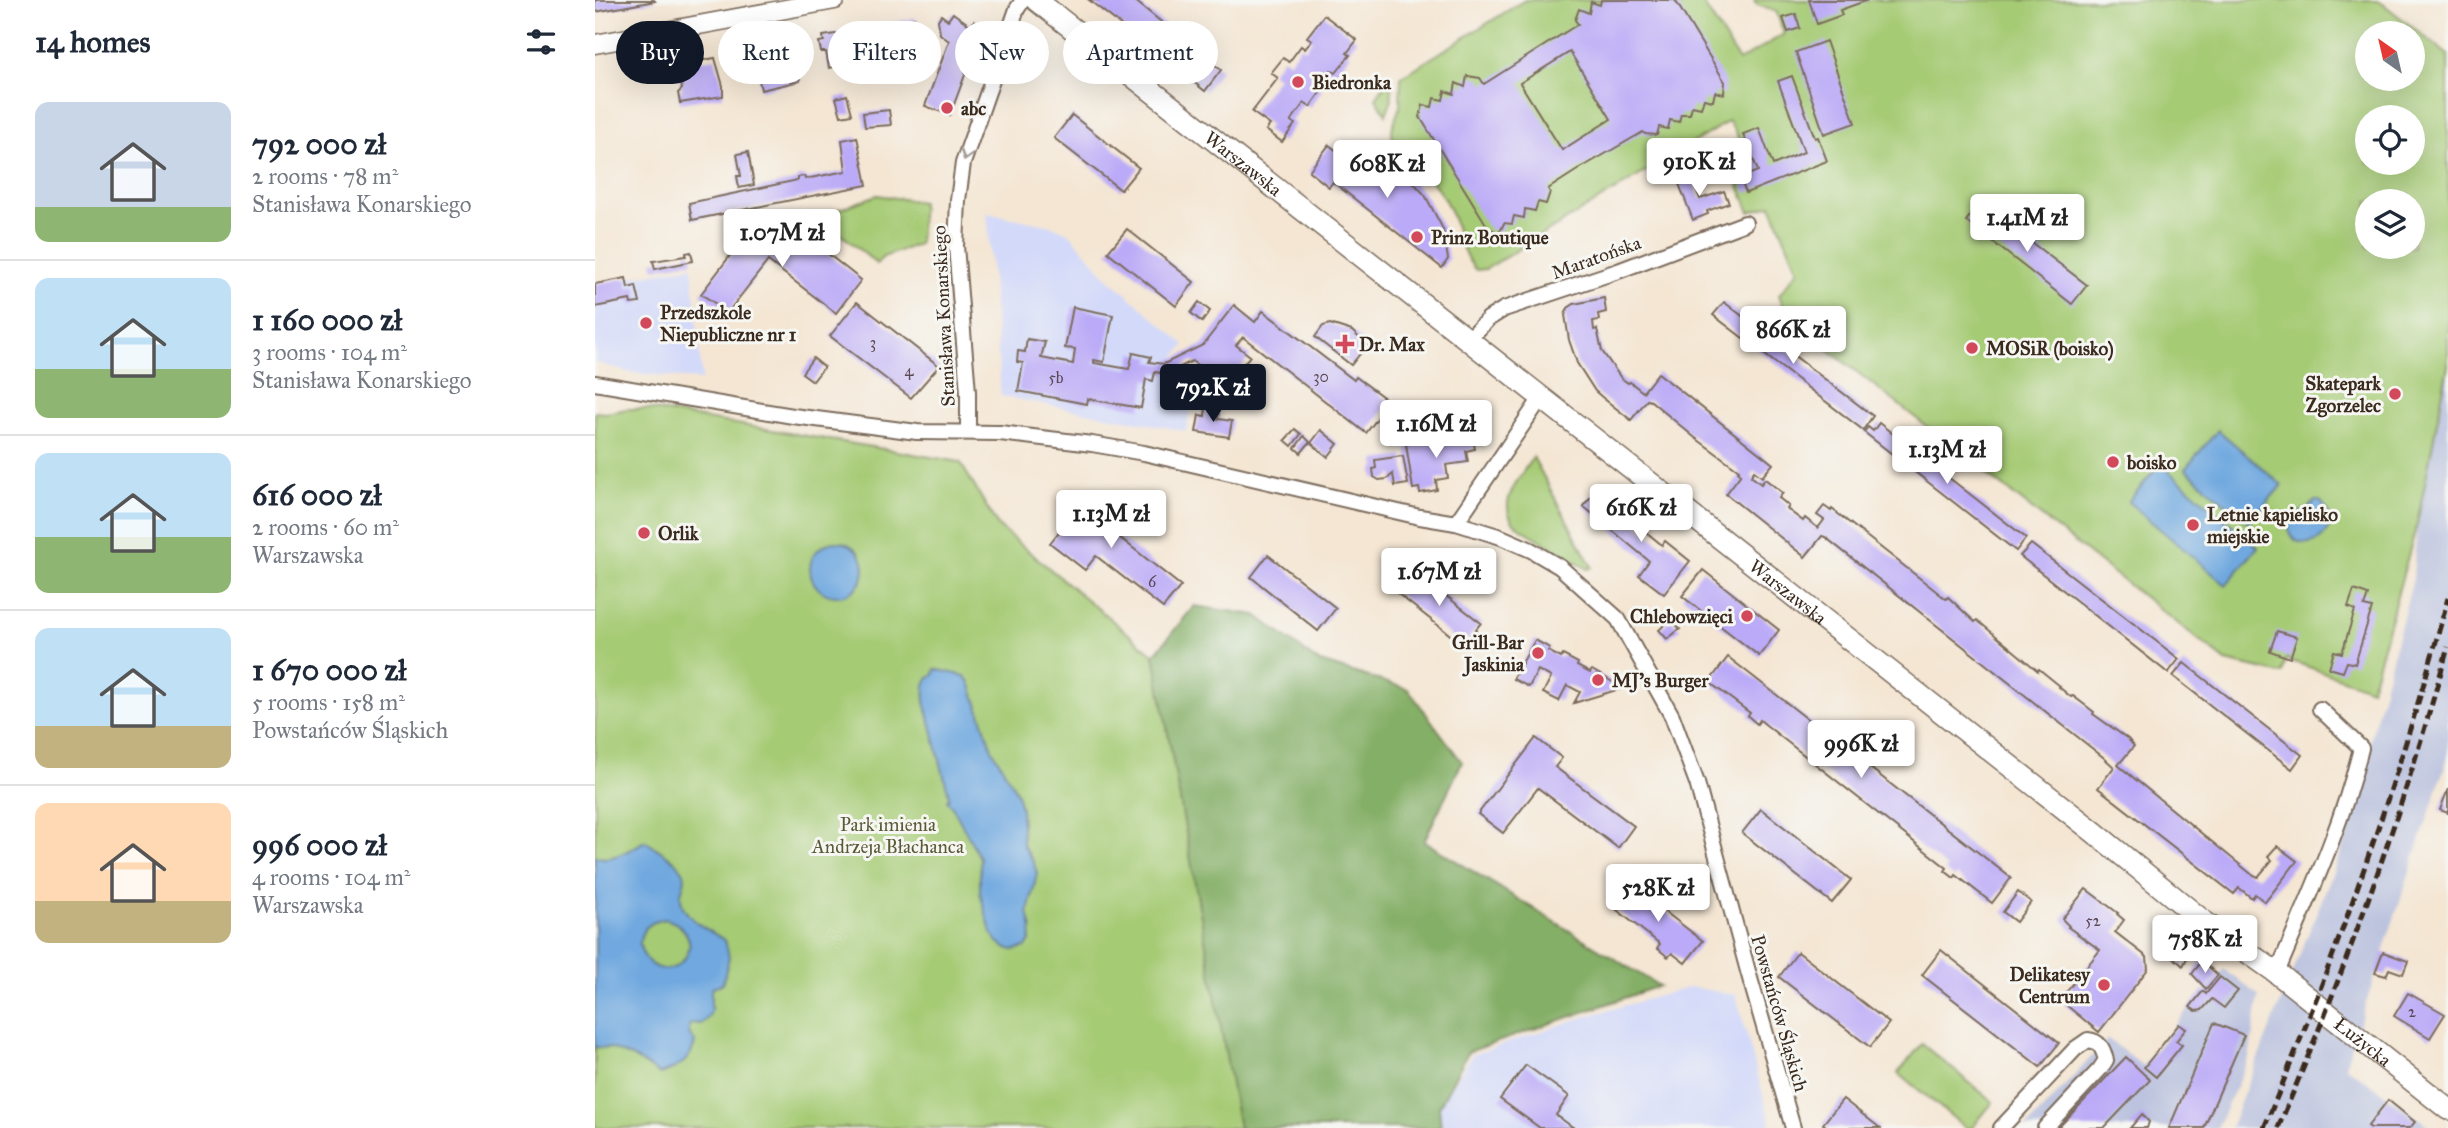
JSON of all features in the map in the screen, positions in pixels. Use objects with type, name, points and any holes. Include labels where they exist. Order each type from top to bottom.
[{"type":"main road","name":"Warszawska","points":[[1036,0],[2094,832],[2203,921],[2277,973]]},
{"type":"main road","name":"Łużycka","points":[[2277,973],[2448,1109]]},
{"type":"street","points":[[595,44],[835,0]]},
{"type":"street","name":"Stanisława Konarskiego","points":[[968,431],[968,392],[956,246],[960,186],[967,150],[1017,9],[1023,0]]},
{"type":"street","name":"Maratońska","points":[[1468,340],[1488,319],[1504,309],[1618,271],[1745,223]]},
{"type":"street","name":"Stanisława Konarskiego","points":[[595,383],[793,416],[917,432],[1007,433],[1144,453],[1456,523]]},
{"type":"street","points":[[1456,523],[1541,398]]},
{"type":"street","name":"Powstańców Śląskich","points":[[1456,523],[1501,537],[1560,567],[1618,619],[1667,706],[1697,783],[1793,1128]]},
{"type":"street","points":[[2277,973],[2328,854],[2353,782],[2361,748],[2320,709]]},
{"type":"street","points":[[2001,1128],[2075,1049],[2088,1040],[2098,1043],[2103,1049],[2105,1060],[2100,1069],[2045,1128]]},
{"type":"shaded area","points":[[987,213],[1052,226],[1070,234],[1109,279],[1185,345],[1175,357],[1198,375],[1186,431],[1001,396]]},
{"type":"shaded area","name":"Przedszkole Niepubliczne nr 1","points":[[692,266],[702,380],[627,372],[595,362],[595,284]]},
{"type":"shaded area","points":[[2448,366],[2448,757],[2345,1066],[2432,1128],[2230,1128],[2340,855],[2413,579],[2417,524]]},
{"type":"shaded area","points":[[2224,969],[2259,996],[2249,1058],[2217,1128],[2026,1128],[2108,1039],[2143,1066],[2203,990],[2206,991]]},
{"type":"shaded area","points":[[1691,987],[1736,995],[1772,1128],[1440,1128],[1439,1107],[1472,1055],[1577,1019]]},
{"type":"green space","points":[[1525,0],[1701,0],[1739,61],[1784,34],[1776,11],[1757,5],[1754,0],[2378,0],[2405,21],[2355,21],[2355,91],[2425,91],[2425,37],[2448,55],[2448,366],[2417,524],[2371,689],[2286,659],[2282,674],[2226,661],[1788,318],[1779,295],[1798,270],[1771,205],[1750,212],[1735,176],[1733,157],[1739,139],[1729,121],[1486,269],[1476,270],[1466,256],[1452,214],[1436,187],[1393,147],[1392,129],[1400,106],[1401,77]]},
{"type":"green space","points":[[1390,77],[1392,99],[1386,114],[1376,98]]},
{"type":"green space","points":[[877,195],[922,202],[919,244],[883,257],[877,264],[830,225],[829,213]]},
{"type":"green space","name":"Park imienia Andrzeja Błachanca","points":[[648,409],[960,462],[998,526],[1154,655],[1239,1128],[595,1128],[595,412]]},
{"type":"green space","points":[[1533,457],[1592,567],[1588,569],[1517,526],[1511,518],[1508,509],[1512,491]]},
{"type":"green space","points":[[1194,606],[1256,615],[1317,661],[1408,689],[1462,762],[1424,841],[1659,986],[1468,1052],[1439,1107],[1441,1128],[1239,1128],[1154,655]]},
{"type":"green space","points":[[1922,1044],[1993,1102],[1972,1128],[1966,1128],[1898,1073]]},
{"type":"water","points":[[2218,430],[2282,485],[2249,523],[2185,469]]},
{"type":"water","name":"Letnie kąpielisko miejskie","points":[[2160,464],[2258,547],[2226,585],[2128,502]]},
{"type":"water","points":[[2315,501],[2320,501],[2328,513],[2330,523],[2327,532],[2320,538],[2304,543],[2296,540],[2290,533],[2289,525],[2294,515],[2307,509]]},
{"type":"water","points":[[837,542],[856,550],[864,569],[856,588],[837,596],[818,588],[810,569],[818,550]]},
{"type":"water","points":[[935,669],[965,676],[970,682],[992,749],[1017,793],[1021,809],[1023,845],[1037,874],[1028,912],[1032,929],[1026,947],[1014,950],[1006,948],[991,932],[980,893],[980,858],[947,801],[949,796],[924,694],[925,686]]},
{"type":"water","points":[[645,841],[681,868],[685,881],[681,902],[685,910],[704,928],[725,940],[729,957],[723,983],[712,988],[710,1015],[701,1024],[692,1023],[689,1026],[689,1033],[695,1042],[693,1049],[687,1059],[677,1067],[659,1074],[640,1061],[611,1048],[595,1047],[595,856],[608,858]],"holes":[[[664,919],[686,933],[689,939],[688,952],[673,968],[662,969],[652,965],[644,956],[640,946],[641,935],[649,925]]]},
{"type":"building","points":[[595,0],[654,0],[655,1],[595,12]]},
{"type":"building","points":[[1089,0],[1134,0],[1160,21],[1116,21]]},
{"type":"building","points":[[1601,0],[1675,0],[1725,82],[1724,94],[1715,92],[1713,101],[1704,99],[1701,108],[1692,106],[1690,114],[1681,114],[1679,122],[1670,120],[1668,129],[1659,127],[1657,135],[1643,132],[1579,169],[1548,189],[1550,192],[1546,204],[1538,202],[1535,211],[1525,209],[1524,218],[1514,216],[1512,224],[1504,223],[1500,232],[1489,229],[1420,117],[1423,105],[1432,107],[1434,98],[1443,100],[1445,91],[1454,94],[1456,83],[1465,87],[1467,76],[1480,78],[1484,84],[1578,24],[1575,20],[1579,9],[1589,13],[1591,2],[1600,5]],"holes":[[[1570,52],[1611,119],[1562,150],[1520,83]]]},
{"type":"building","points":[[1809,0],[1868,0],[1840,10],[1842,15],[1817,24]]},
{"type":"building","points":[[953,13],[964,21],[955,21],[955,84],[962,84],[950,115],[925,106],[933,84],[941,84],[941,63],[949,41],[941,35],[941,21],[938,20],[941,15],[948,20]]},
{"type":"building","points":[[1796,14],[1800,28],[1788,32],[1783,18]]},
{"type":"building","name":"Biedronka","points":[[1324,15],[1357,40],[1347,53],[1350,55],[1336,73],[1331,70],[1318,87],[1322,90],[1310,107],[1304,103],[1291,121],[1295,124],[1282,142],[1266,130],[1270,125],[1252,112],[1278,78],[1271,73],[1283,58],[1289,62],[1301,46],[1305,49],[1312,40],[1307,37]]},
{"type":"building","points":[[828,35],[828,63],[826,52],[821,52],[819,42],[824,41],[823,36]]},
{"type":"building","points":[[1826,41],[1855,123],[1824,134],[1796,52]]},
{"type":"building","points":[[715,58],[718,84],[722,84],[723,96],[680,103],[678,93],[682,89],[681,84],[704,84],[704,60]]},
{"type":"building","points":[[1792,76],[1815,138],[1818,137],[1827,161],[1746,193],[1740,178],[1758,171],[1743,134],[1759,128],[1773,165],[1804,152],[1778,81]]},
{"type":"building","points":[[760,84],[787,84],[761,90]]},
{"type":"building","points":[[1196,84],[1210,84],[1205,91]]},
{"type":"building","points":[[847,95],[852,114],[841,116],[836,98]]},
{"type":"building","points":[[889,110],[891,125],[865,127],[863,113]]},
{"type":"building","points":[[1072,115],[1139,168],[1121,190],[1054,138]]},
{"type":"building","points":[[857,137],[867,185],[692,220],[689,203],[798,180],[798,177],[804,176],[805,179],[846,171],[842,140]]},
{"type":"building","points":[[1329,145],[1337,151],[1339,148],[1349,161],[1365,160],[1387,167],[1401,172],[1414,183],[1425,195],[1443,229],[1448,259],[1442,268],[1333,182],[1329,187],[1309,171]]},
{"type":"building","points":[[748,152],[754,185],[739,188],[737,176],[741,176],[737,154]]},
{"type":"building","points":[[1689,171],[1700,199],[1724,191],[1729,203],[1707,211],[1708,214],[1693,220],[1676,176]]},
{"type":"building","points":[[1980,203],[2087,285],[2072,304],[1966,221]]},
{"type":"building","points":[[754,224],[780,244],[794,227],[861,280],[836,313],[768,261],[728,312],[701,294]]},
{"type":"building","points":[[1127,229],[1194,282],[1176,306],[1108,252]]},
{"type":"building","points":[[691,252],[693,261],[655,269],[653,261],[686,256],[686,253]]},
{"type":"building","points":[[626,278],[628,288],[636,286],[640,303],[631,304],[630,300],[595,307],[595,284]]},
{"type":"building","points":[[1604,298],[1606,312],[1598,314],[1599,320],[1593,321],[1594,330],[1597,329],[1602,351],[1621,378],[1643,392],[1658,373],[1773,464],[1762,477],[1754,471],[1751,476],[1761,484],[1765,479],[1783,493],[1779,498],[1789,506],[1787,509],[1818,528],[1824,520],[1817,515],[1824,506],[1831,511],[1832,509],[1946,599],[1948,597],[1975,622],[1977,620],[2038,671],[2039,669],[2071,697],[2128,739],[2134,746],[2118,765],[2250,873],[2258,877],[2272,860],[2268,856],[2277,846],[2297,861],[2265,902],[2255,894],[2252,898],[2239,888],[2234,894],[2098,788],[2114,767],[1825,537],[1822,536],[1805,557],[1726,494],[1741,474],[1739,470],[1651,401],[1647,400],[1631,420],[1595,391],[1577,363],[1569,340],[1565,315],[1568,308],[1574,304]]},
{"type":"building","points":[[857,302],[939,366],[911,398],[830,336]]},
{"type":"building","points":[[1199,302],[1210,311],[1202,322],[1191,313]]},
{"type":"building","points":[[1724,302],[1873,416],[1863,430],[1713,315]]},
{"type":"building","points":[[1234,305],[1255,322],[1263,311],[1354,380],[1356,377],[1390,402],[1366,433],[1243,337],[1236,345],[1250,356],[1225,387],[1192,361],[1167,374],[1155,372],[1153,381],[1146,379],[1141,408],[1088,399],[1087,404],[1018,391],[1023,363],[1017,362],[1018,351],[1025,352],[1027,339],[1045,342],[1041,358],[1073,364],[1075,349],[1065,348],[1073,307],[1113,315],[1104,362],[1094,360],[1094,363],[1129,369],[1133,353],[1151,357],[1149,362],[1164,364],[1203,345]]},
{"type":"building","points":[[1330,324],[1352,331],[1367,345],[1351,365],[1315,337],[1323,326]]},
{"type":"building","points":[[813,358],[824,367],[813,381],[802,373]]},
{"type":"building","points":[[1176,373],[1192,377],[1188,393],[1172,389]]},
{"type":"building","points":[[1206,408],[1219,410],[1218,419],[1232,421],[1229,437],[1196,432],[1199,415],[1205,416]]},
{"type":"building","points":[[1879,423],[2026,538],[2016,551],[1864,432],[1868,427],[1873,431]]},
{"type":"building","points":[[1295,429],[1301,434],[1292,446],[1285,440]]},
{"type":"building","points":[[1321,430],[1338,444],[1328,457],[1311,443]]},
{"type":"building","points":[[1468,434],[1473,438],[1475,449],[1466,451],[1468,462],[1446,465],[1448,478],[1436,480],[1437,490],[1420,493],[1419,488],[1413,489],[1406,444],[1437,439],[1438,444],[1455,441],[1454,437]]},
{"type":"building","points":[[1304,436],[1310,442],[1301,453],[1295,448]]},
{"type":"building","points":[[1403,456],[1408,484],[1395,486],[1393,474],[1387,479],[1379,480],[1374,477],[1375,460]]},
{"type":"building","points":[[1596,491],[1662,545],[1665,541],[1690,561],[1664,594],[1639,575],[1649,561],[1583,506]]},
{"type":"building","points":[[1090,493],[1124,519],[1114,533],[1181,586],[1163,608],[1096,556],[1085,570],[1050,543]]},
{"type":"building","points":[[2031,544],[2179,659],[2168,673],[2020,556]]},
{"type":"building","points":[[1268,555],[1336,608],[1318,631],[1251,577]]},
{"type":"building","points":[[1703,570],[1779,630],[1759,656],[1682,596]]},
{"type":"building","points":[[1414,571],[1481,623],[1463,645],[1397,593]]},
{"type":"building","points":[[2354,590],[2368,595],[2364,606],[2372,608],[2355,664],[2347,662],[2343,672],[2329,668],[2334,651],[2342,653],[2355,610],[2348,607]]},
{"type":"building","points":[[1671,619],[1680,629],[1667,639],[1659,630]]},
{"type":"building","points":[[2277,631],[2297,637],[2290,658],[2270,651]]},
{"type":"building","points":[[1535,640],[1550,648],[1548,651],[1561,658],[1563,655],[1578,663],[1577,666],[1590,673],[1592,670],[1623,688],[1574,703],[1580,692],[1567,685],[1559,701],[1543,693],[1551,677],[1538,670],[1529,687],[1513,679]]},
{"type":"building","points":[[1728,657],[2011,878],[1992,903],[1956,875],[1954,878],[1945,871],[1947,868],[1760,720],[1757,724],[1748,716],[1750,713],[1709,682]]},
{"type":"building","points":[[2184,663],[2302,755],[2292,769],[2173,676]]},
{"type":"building","points":[[1536,738],[1562,758],[1555,767],[1634,826],[1618,848],[1538,788],[1503,833],[1478,814]]},
{"type":"building","points":[[2448,789],[2448,813],[2440,810]]},
{"type":"building","points":[[1761,809],[1851,880],[1832,903],[1742,833]]},
{"type":"building","points":[[1629,884],[1703,941],[1685,963],[1672,953],[1668,957],[1657,948],[1660,944],[1612,906]]},
{"type":"building","name":"Delikatesy Centrum","points":[[2086,889],[2118,913],[2124,920],[2115,932],[2147,957],[2148,969],[2099,1032],[2060,1000],[2100,950],[2068,927],[2062,919]]},
{"type":"building","points":[[2018,892],[2031,902],[2016,922],[2003,912]]},
{"type":"building","points":[[2180,946],[2189,954],[2183,966],[2172,956]]},
{"type":"building","points":[[1941,950],[2059,1043],[2040,1067],[1922,975]]},
{"type":"building","points":[[1798,952],[1889,1023],[1870,1047],[1779,977]]},
{"type":"building","points":[[2383,952],[2408,961],[2403,974],[2389,969],[2386,976],[2375,973]]},
{"type":"building","points":[[2202,961],[2218,975],[2206,989],[2192,974]]},
{"type":"building","points":[[2220,977],[2238,991],[2224,1008],[2212,999],[2202,1010],[2196,1011],[2190,1007],[2203,991],[2206,994]]},
{"type":"building","points":[[2408,993],[2445,1014],[2430,1038],[2394,1016]]},
{"type":"building","points":[[2214,1023],[2244,1035],[2204,1128],[2169,1128]]},
{"type":"building","points":[[2179,1024],[2186,1029],[2176,1041],[2182,1045],[2156,1077],[2144,1067]]},
{"type":"building","points":[[2126,1057],[2150,1080],[2104,1128],[2058,1128]]},
{"type":"building","points":[[1526,1065],[1569,1096],[1556,1115],[1574,1128],[1540,1128],[1500,1099]]},
{"type":"building","points":[[1843,1099],[1880,1128],[1829,1128],[1823,1124]]},
{"type":"building","points":[[2388,1100],[2415,1122],[2410,1128],[2368,1126]]},
{"type":"building","points":[[2142,1114],[2149,1122],[2147,1128],[2130,1128]]},
{"type":"railway","points":[[2264,1128],[2317,998],[2365,866],[2409,733],[2448,598]]},
{"type":"railway","points":[[2278,1128],[2371,890],[2412,769],[2448,647]]},
{"type":"place","name":"Biedronka","points":[[1298,82]]},
{"type":"place","name":"abc","points":[[947,108]]},
{"type":"place","name":"Prinz Boutique","points":[[1417,237]]},
{"type":"place","name":"Przedszkole Niepubliczne nr 1","points":[[646,323]]},
{"type":"place","name":"Dr. Max","points":[[1345,344]]},
{"type":"place","name":"MOSiR (boisko)","points":[[1972,348]]},
{"type":"place","name":"Skatepark Zgorzelec","points":[[2395,394]]},
{"type":"place","name":"boisko","points":[[2113,462]]},
{"type":"place","name":"Letnie kąpielisko miejskie","points":[[2193,525]]},
{"type":"place","name":"Orlik","points":[[644,533]]},
{"type":"place","name":"Chlebowzięci","points":[[1747,616]]},
{"type":"place","name":"Grill-Bar Jaskinia","points":[[1538,653]]},
{"type":"place","name":"MJ's Burger","points":[[1598,680]]},
{"type":"place","name":"Delikatesy Centrum","points":[[2104,985]]}]
